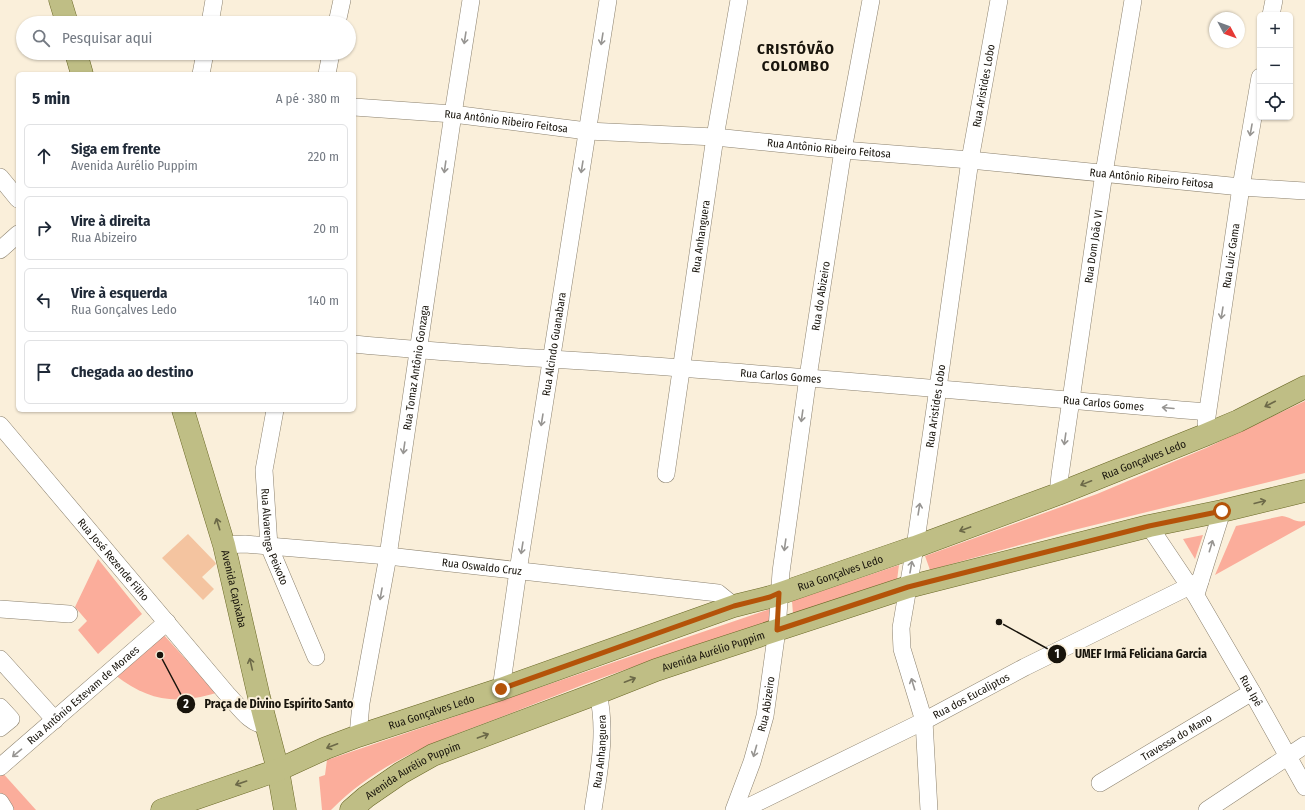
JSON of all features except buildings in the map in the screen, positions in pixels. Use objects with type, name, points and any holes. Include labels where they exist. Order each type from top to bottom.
[{"type":"main road","points":[[60,0],[65,16]]},
{"type":"main road","points":[[78,60],[81,72]]},
{"type":"main road","name":"Rua Gonçalves Ledo","points":[[162,810],[278,770],[326,748],[358,736],[501,689],[734,606],[770,597],[915,547],[1058,494],[1205,435],[1238,421],[1305,387]]},
{"type":"main road","name":"Avenida Capixaba","points":[[184,412],[224,545],[259,697],[278,770],[286,810]]},
{"type":"main road","name":"Avenida Aurélio Puppim","points":[[351,810],[383,785],[433,755],[656,670],[908,587],[1149,526],[1222,511],[1305,491]]},
{"type":"street","points":[[211,16],[214,0]]},
{"type":"street","points":[[339,16],[342,0]]},
{"type":"street","name":"Rua Tomaz Antônio Gonzaga","points":[[358,736],[361,703],[388,556],[471,0]]},
{"type":"street","name":"Rua Alcindo Guanabara","points":[[501,689],[518,571],[608,0]]},
{"type":"street","name":"Rua Anhanguera","points":[[666,474],[715,137],[739,0]]},
{"type":"street","name":"Rua do Abizeiro","points":[[779,593],[808,377],[843,150],[871,0]]},
{"type":"street","name":"Rua Aristides Lobo","points":[[929,810],[924,721],[902,649],[901,628],[915,547],[970,160],[999,0]]},
{"type":"street","name":"Rua Dom João VI","points":[[1058,494],[1070,400],[1104,173],[1133,0]]},
{"type":"street","points":[[1272,12],[1274,0]]},
{"type":"street","points":[[201,72],[204,60]]},
{"type":"street","points":[[327,72],[330,60]]},
{"type":"street","name":"Rua Luiz Gama","points":[[1205,435],[1207,412],[1241,187],[1259,84]]},
{"type":"street","name":"Rua Antônio Ribeiro Feitosa","points":[[356,107],[453,114],[588,130],[715,137],[843,150],[970,160],[1241,187],[1305,191]]},
{"type":"street","points":[[0,177],[16,197]]},
{"type":"street","points":[[0,250],[16,236]]},
{"type":"street","name":"Rua Carlos Gomes","points":[[356,344],[418,351],[808,377],[1207,412]]},
{"type":"street","name":"Rua Alvarenga Peixoto","points":[[275,412],[264,470],[269,546],[316,657]]},
{"type":"street","name":"Rua José Rezende Filho","points":[[0,424],[227,694],[251,720],[262,725],[266,725]]},
{"type":"street","points":[[1194,587],[1222,511]]},
{"type":"street","name":"Rua Ipê","points":[[1149,526],[1194,587],[1305,787]]},
{"type":"street","name":"Rua Oswaldo Cruz","points":[[224,545],[245,544],[388,556],[718,593],[734,606]]},
{"type":"street","name":"Rua dos Eucaliptos","points":[[742,810],[924,721],[1025,667],[1194,587]]},
{"type":"street","name":"Rua Abizeiro","points":[[734,810],[752,762],[765,716],[777,630],[779,593]]},
{"type":"street","points":[[0,609],[69,614]]},
{"type":"street","name":"Rua Antônio Estevam de Moraes","points":[[0,767],[167,622]]},
{"type":"street","points":[[0,659],[55,720]]},
{"type":"street","name":"Travessa do Mano","points":[[1100,783],[1252,692]]},
{"type":"street","name":"Rua Anhanguera","points":[[593,810],[601,754],[602,724],[601,706],[598,693]]},
{"type":"street","points":[[227,694],[243,698],[259,697]]},
{"type":"street","points":[[0,707],[11,719],[0,728]]},
{"type":"street","points":[[1207,810],[1305,745]]},
{"type":"street","points":[[0,802],[6,810]]},
{"type":"shaded area","points":[[1305,401],[1305,473],[1074,530],[930,570],[925,556],[1097,494],[1206,448]]},
{"type":"shaded area","points":[[1282,516],[1298,521],[1305,521],[1305,525],[1215,575],[1236,526]]},
{"type":"shaded area","points":[[1203,535],[1195,559],[1183,539]]},
{"type":"shaded area","points":[[98,559],[142,614],[98,654],[78,630],[87,621],[75,607]]},
{"type":"shaded area","points":[[899,565],[897,580],[793,614],[792,601]]},
{"type":"shaded area","points":[[773,608],[774,620],[595,680],[440,740],[372,776],[331,810],[322,810],[319,777],[325,775],[327,760]]},
{"type":"shaded area","points":[[163,634],[216,693],[188,699],[163,698],[139,690],[127,684],[115,675]]},
{"type":"shaded area","points":[[0,770],[36,810],[0,810]]},
{"type":"place","name":"UMEF Irmã Feliciana Garcia","points":[[999,622]]},
{"type":"place","name":"Praça de Divino Espírito Santo","points":[[160,655]]},
{"type":"district","name":"CRISTÓVÃO COLOMBO","points":[[796,58]]},
{"type":"route","points":[[501,689],[734,606],[770,597],[779,593],[777,630],[908,587],[1149,526],[1222,511]]}]
